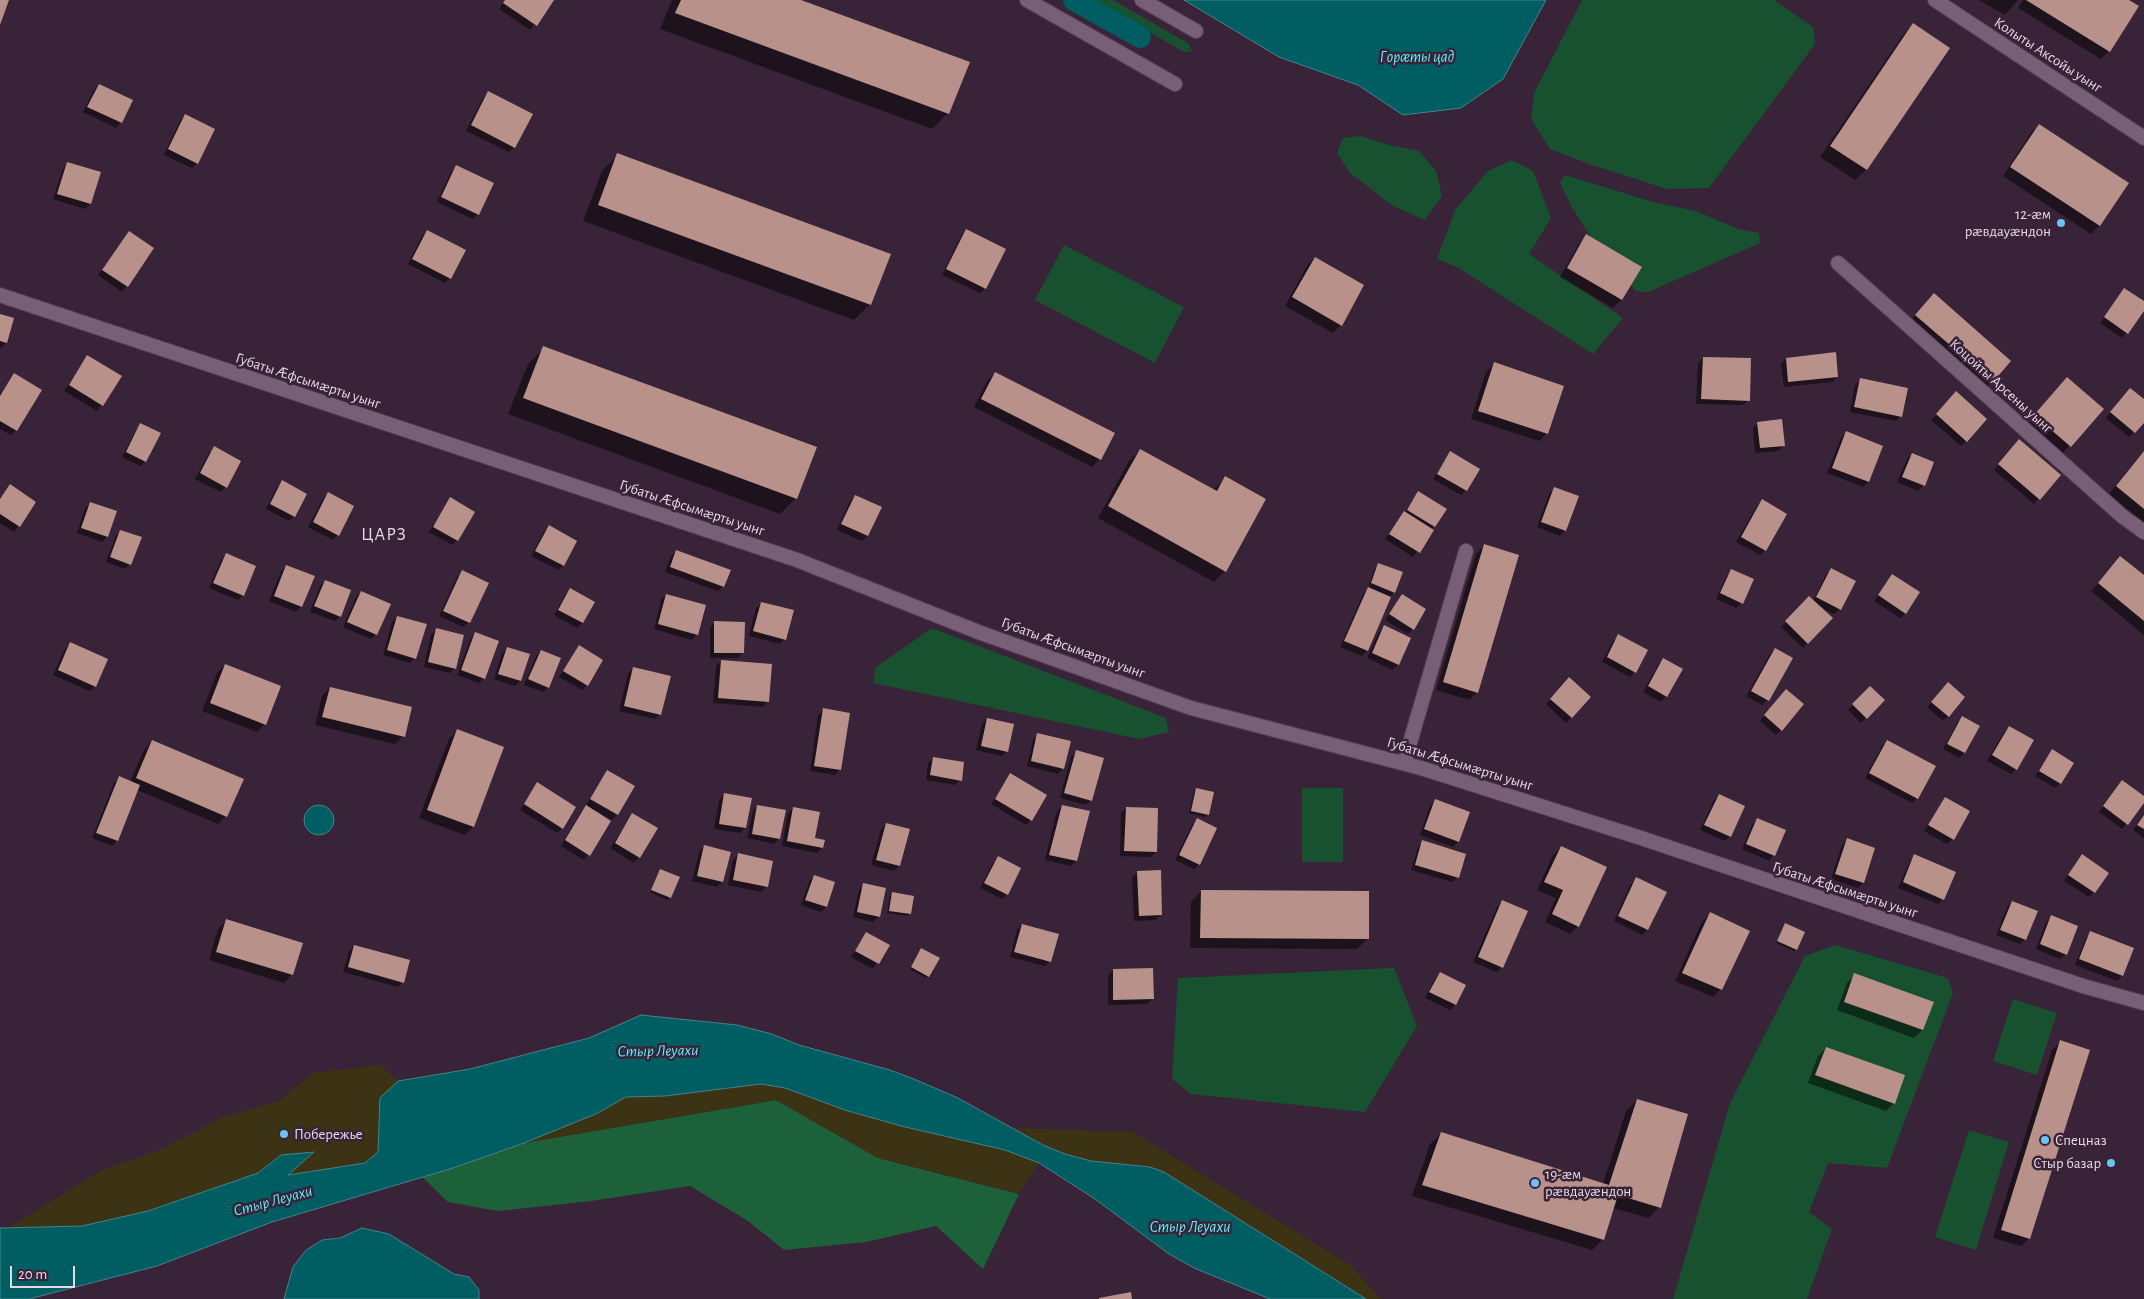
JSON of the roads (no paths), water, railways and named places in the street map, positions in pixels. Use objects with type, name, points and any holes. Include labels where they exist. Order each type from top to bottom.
[{"type":"street","points":[[1027,0],[1175,84]]},
{"type":"street","points":[[1142,0],[1196,31]]},
{"type":"street","name":"Колыты Аксойы уынг","points":[[1935,0],[2144,138]]},
{"type":"street","name":"Коцойты Арсены уынг","points":[[1838,264],[2116,510],[2144,532]]},
{"type":"street","name":"Губаты Æфсымæрты уынг","points":[[0,295],[796,560],[980,633],[1191,708],[1404,763],[1641,838],[2083,986],[2144,1003]]},
{"type":"street","points":[[1404,763],[1466,551]]},
{"type":"water","name":"Горӕты цад","points":[[1184,0],[1546,0],[1503,79],[1461,108],[1403,115],[1358,85],[1279,57]]},
{"type":"water","points":[[319,805],[330,809],[334,820],[330,831],[319,835],[308,831],[304,820],[308,809]]},
{"type":"water","name":"Стыр Леуахи","points":[[641,1015],[737,1025],[772,1034],[799,1045],[890,1070],[914,1079],[958,1098],[1043,1145],[1065,1154],[1091,1161],[1150,1167],[1164,1172],[1366,1299],[1270,1299],[1194,1268],[1169,1254],[1095,1199],[1039,1163],[1005,1150],[901,1126],[845,1110],[785,1088],[761,1084],[665,1096],[626,1097],[596,1114],[524,1143],[450,1169],[272,1222],[157,1266],[29,1299],[0,1299],[0,1228],[82,1226],[148,1211],[258,1173],[281,1155],[314,1152],[288,1175],[365,1163],[378,1152],[380,1098],[398,1081],[470,1069],[589,1038]]},
{"type":"water","points":[[362,1228],[389,1234],[454,1274],[469,1277],[479,1290],[479,1299],[284,1299],[293,1267],[306,1250],[322,1240],[340,1238]]},
{"type":"waterway","points":[[1074,0],[1140,37]]},
{"type":"place","name":"12-æм рӕвдауӕндон","points":[[2061,223]]},
{"type":"place","name":"Побережье","points":[[284,1134]]},
{"type":"place","name":"Спецназ","points":[[2045,1140]]},
{"type":"place","name":"Стыр базар","points":[[2111,1163]]},
{"type":"place","name":"19-æм рӕвдауӕндон","points":[[1535,1183]]},
{"type":"district","name":"ЦАРЗ","points":[[384,535]]}]
